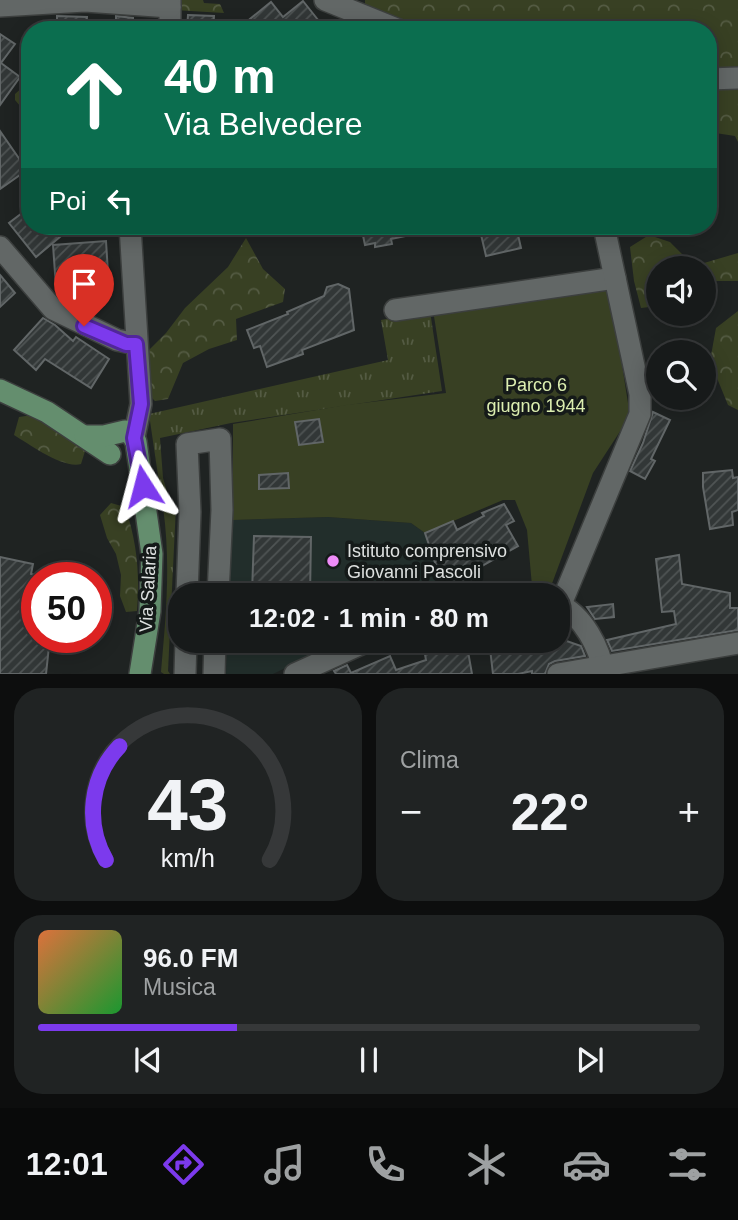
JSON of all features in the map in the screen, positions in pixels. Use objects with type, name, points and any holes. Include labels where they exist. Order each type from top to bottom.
[{"type":"main road","points":[[0,390],[47,412],[85,436],[122,444]]},
{"type":"main road","name":"Via Salaria","points":[[122,444],[146,503],[152,547],[150,611],[140,674]]},
{"type":"street","points":[[325,0],[377,21]]},
{"type":"street","points":[[0,6],[85,1],[170,3],[170,21]]},
{"type":"street","points":[[717,79],[738,78]]},
{"type":"street","points":[[122,444],[138,425],[139,396],[130,235]]},
{"type":"street","points":[[569,583],[640,414],[640,394],[606,236]]},
{"type":"street","points":[[0,247],[53,309],[117,340],[136,344]]},
{"type":"street","points":[[395,310],[615,278]]},
{"type":"street","points":[[187,583],[190,512],[187,444],[220,439],[222,510],[219,583]]},
{"type":"street","points":[[570,612],[584,624],[603,670]]},
{"type":"street","points":[[558,674],[603,670],[738,643]]},
{"type":"street","points":[[185,674],[186,653]]},
{"type":"street","points":[[214,674],[215,653]]},
{"type":"street","points":[[295,674],[341,653]]},
{"type":"shaded area","name":"Istituto comprensivo Giovanni Pascoli","points":[[328,517],[411,523],[425,533],[442,583],[230,583],[233,520]]},
{"type":"shaded area","points":[[227,653],[316,653],[273,674],[226,674]]},
{"type":"green space","points":[[173,0],[203,0],[204,3],[220,4],[224,13],[174,10]]},
{"type":"green space","points":[[365,0],[738,0],[738,142],[735,136],[717,133],[717,21],[395,21],[385,18],[365,4]]},
{"type":"green space","points":[[21,89],[21,107],[15,100],[15,94]]},
{"type":"green space","points":[[649,235],[670,242],[686,256],[646,256],[646,307],[641,308],[630,247]]},
{"type":"green space","points":[[246,238],[263,269],[285,289],[283,302],[236,319],[237,340],[209,349],[183,363],[168,399],[155,401],[149,395],[148,351],[185,308],[228,267]]},
{"type":"green space","points":[[738,253],[738,281],[716,281],[716,259]]},
{"type":"green space","name":"Parco 6 giugno 1944","points":[[610,288],[630,416],[593,473],[552,583],[532,583],[527,530],[515,500],[503,500],[425,533],[411,523],[328,517],[233,520],[233,424],[346,405],[446,393],[433,310]]},
{"type":"green space","points":[[430,311],[442,391],[231,423],[160,438],[163,478],[168,495],[161,496],[149,414],[388,360],[381,320]]},
{"type":"green space","points":[[738,311],[738,410],[728,405],[716,376],[716,340],[714,340],[716,328]]},
{"type":"green space","points":[[39,414],[86,448],[81,464],[65,463],[14,435],[19,417]]},
{"type":"green space","points":[[111,503],[125,507],[135,545],[138,571],[137,611],[126,612],[120,596],[121,575],[116,554],[107,538],[100,515]]},
{"type":"green space","points":[[176,506],[172,583],[168,583],[170,674],[161,672],[167,569],[163,507]]},
{"type":"building","points":[[303,1],[319,21],[250,19],[271,2],[283,17]]},
{"type":"building","points":[[188,15],[214,16],[214,21],[188,21]]},
{"type":"building","points":[[57,16],[87,17],[87,21],[57,21]]},
{"type":"building","points":[[116,16],[133,18],[133,21],[116,21]]},
{"type":"building","points":[[0,34],[15,44],[1,63],[20,77],[0,105]]},
{"type":"building","points":[[0,131],[21,161],[21,174],[0,189]]},
{"type":"building","points":[[21,214],[21,235],[62,235],[36,257],[9,223]]},
{"type":"building","points":[[363,235],[410,235],[391,239],[392,244],[375,247],[375,243],[365,245]]},
{"type":"building","points":[[481,235],[518,235],[521,248],[486,256]]},
{"type":"building","points":[[106,241],[108,273],[91,274],[93,295],[63,297],[62,287],[56,287],[53,245]]},
{"type":"building","points":[[0,275],[15,293],[0,307]]},
{"type":"building","points":[[338,284],[349,289],[354,330],[302,350],[303,354],[267,367],[260,346],[254,348],[247,330],[324,296],[327,287]]},
{"type":"building","points":[[43,318],[73,341],[76,337],[109,359],[91,388],[45,359],[36,370],[14,350]]},
{"type":"building","points":[[653,412],[670,420],[651,459],[655,461],[645,479],[630,471]]},
{"type":"building","points":[[319,419],[323,442],[299,445],[295,422]]},
{"type":"building","points":[[732,470],[733,478],[738,477],[738,510],[732,512],[733,525],[710,529],[703,473]]},
{"type":"building","points":[[288,473],[289,488],[259,489],[259,475]]},
{"type":"building","points":[[504,504],[514,521],[506,525],[518,546],[475,570],[481,583],[442,583],[425,533],[453,521],[457,530],[484,516],[482,513]]},
{"type":"building","points":[[254,536],[311,537],[310,583],[252,583]]},
{"type":"building","points":[[679,555],[682,584],[730,593],[730,608],[738,608],[738,630],[612,651],[607,640],[676,624],[674,611],[662,612],[656,559]]},
{"type":"building","points":[[0,557],[24,562],[21,562],[21,653],[48,653],[46,674],[0,674]]},
{"type":"building","points":[[613,604],[614,617],[595,619],[587,607]]},
{"type":"building","points":[[570,642],[581,646],[585,656],[555,661],[549,664],[545,674],[532,674],[532,671],[493,674],[491,653],[570,653]]},
{"type":"building","points":[[425,653],[468,653],[472,674],[336,674],[334,671],[347,665],[351,673],[390,656],[396,670],[426,660]]},
{"type":"place","name":"Istituto comprensivo Giovanni Pascoli","points":[[333,561]]},
{"type":"route","points":[[84,326],[126,344],[136,344],[141,404],[134,438],[143,486]]}]
